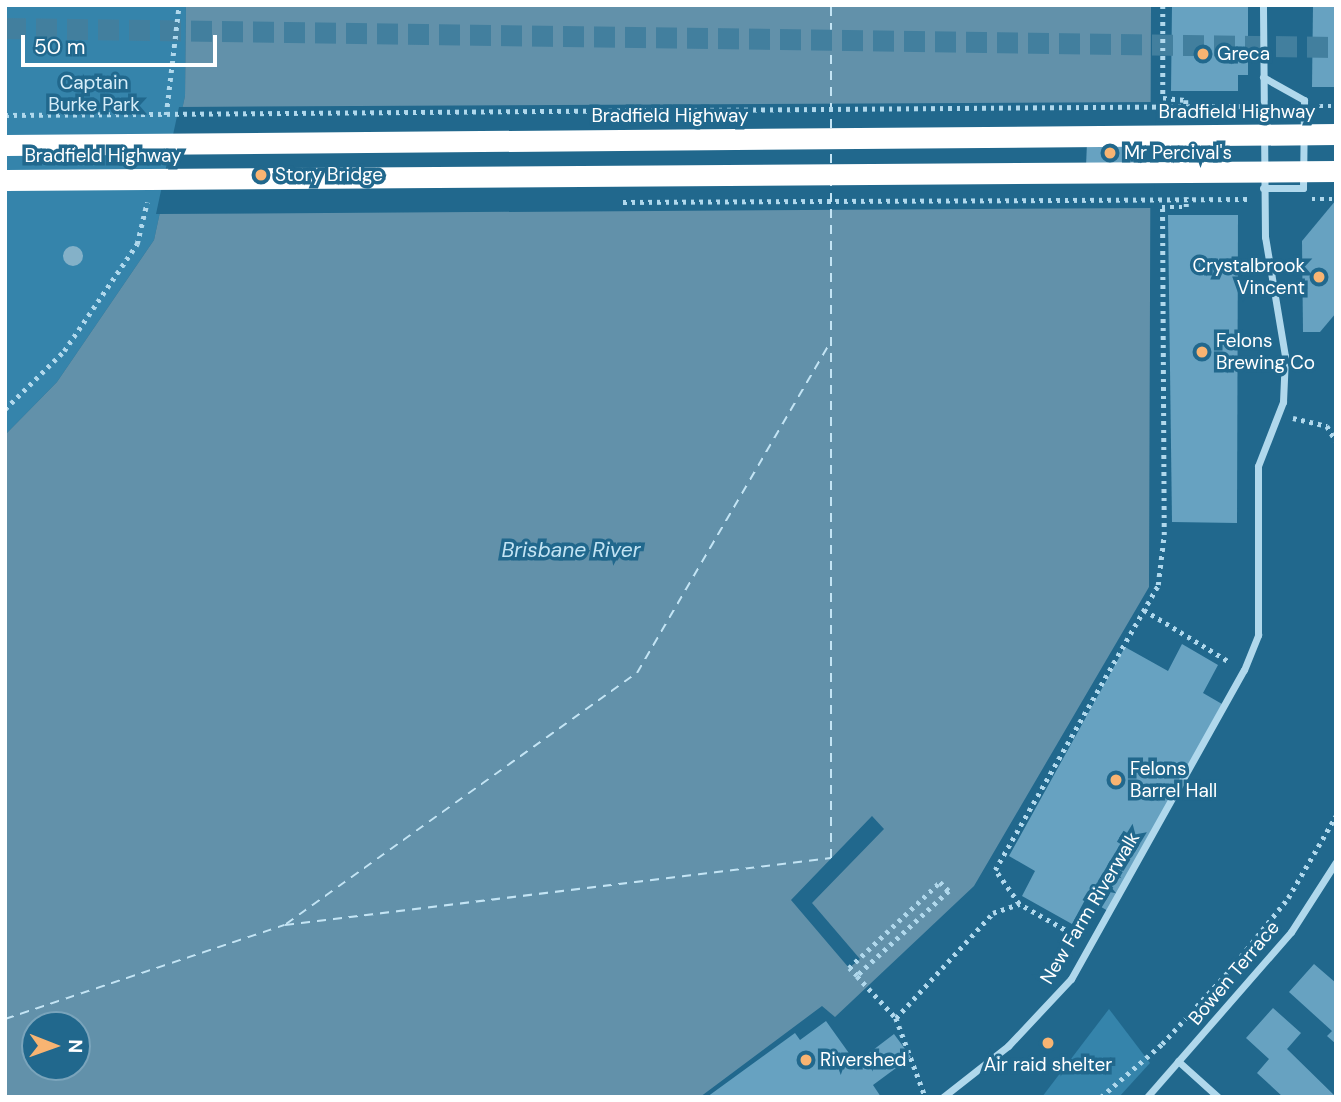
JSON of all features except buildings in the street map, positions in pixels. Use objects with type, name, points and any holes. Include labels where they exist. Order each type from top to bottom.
[{"type":"highway","name":"Bradfield Highway","points":[[5,145],[1336,134]]},
{"type":"highway","name":"Bradfield Highway","points":[[5,180],[1336,171]]},
{"type":"street","name":"New Farm Riverwalk","points":[[943,1097],[1054,999],[1091,944],[1244,670],[1262,612],[1258,466],[1284,391],[1283,334],[1263,187],[1263,5]]},
{"type":"street","points":[[1263,187],[1303,188],[1304,100],[1264,76]]},
{"type":"street","name":"Bowen Terrace","points":[[1147,1097],[1291,932],[1336,862]]},
{"type":"street","points":[[1178,1061],[1218,1097]]},
{"type":"path","points":[[164,126],[179,5]]},
{"type":"path","points":[[5,115],[1253,106]]},
{"type":"path","points":[[1308,106],[1336,106]]},
{"type":"path","points":[[5,409],[64,351],[137,244],[149,191]]},
{"type":"path","points":[[615,202],[1266,199]]},
{"type":"path","points":[[1308,199],[1336,199]]},
{"type":"path","points":[[130,204],[158,204]]},
{"type":"path","points":[[1091,944],[1019,904],[995,870],[1158,585],[1164,535],[1162,208]]},
{"type":"path","points":[[1311,425],[1327,426],[1336,441]]},
{"type":"path","points":[[1144,610],[1244,670]]},
{"type":"path","points":[[1101,1097],[1162,1044],[1230,970],[1288,898],[1336,816]]},
{"type":"path","points":[[857,976],[949,891],[940,882],[849,968],[867,991],[896,1018],[926,1097]]},
{"type":"path","points":[[896,1018],[993,913],[1019,904]]},
{"type":"green space","name":"Captain Burke Park","points":[[5,5],[186,5],[185,96],[154,240],[57,382],[5,435]]},
{"type":"green space","points":[[1109,1009],[1150,1063],[1119,1097],[1042,1097]]},
{"type":"water","name":"Brisbane River","points":[[186,5],[1151,5],[1149,587],[974,886],[835,1017],[822,1006],[700,1097],[5,1097],[5,435],[57,382],[154,240],[185,96]]},
{"type":"pier","name":"Story Bridge","points":[[1156,102],[1154,208],[156,214],[179,107]]},
{"type":"pier","points":[[872,816],[884,829],[812,903],[860,959],[849,968],[791,900]]},
{"type":"ferry route","points":[[831,5],[831,128]]},
{"type":"ferry route","points":[[831,147],[831,163]]},
{"type":"ferry route","points":[[5,1019],[285,925],[831,858],[831,182]]},
{"type":"ferry route","points":[[286,924],[637,673],[830,343]]},
{"type":"tunnel","points":[[5,28],[1336,47]]},
{"type":"place","name":"Greca","points":[[1203,54]]},
{"type":"place","name":"Mr Percival's","points":[[1110,153]]},
{"type":"place","name":"Story Bridge","points":[[261,175]]},
{"type":"place","name":"Crystalbrook Vincent","points":[[1319,277]]},
{"type":"place","name":"Felons Brewing Co","points":[[1202,352]]},
{"type":"place","name":"Felons Barrel Hall","points":[[1116,780]]},
{"type":"place","name":"Air raid shelter","points":[[1048,1043]]},
{"type":"place","name":"Rivershed","points":[[806,1060]]}]
